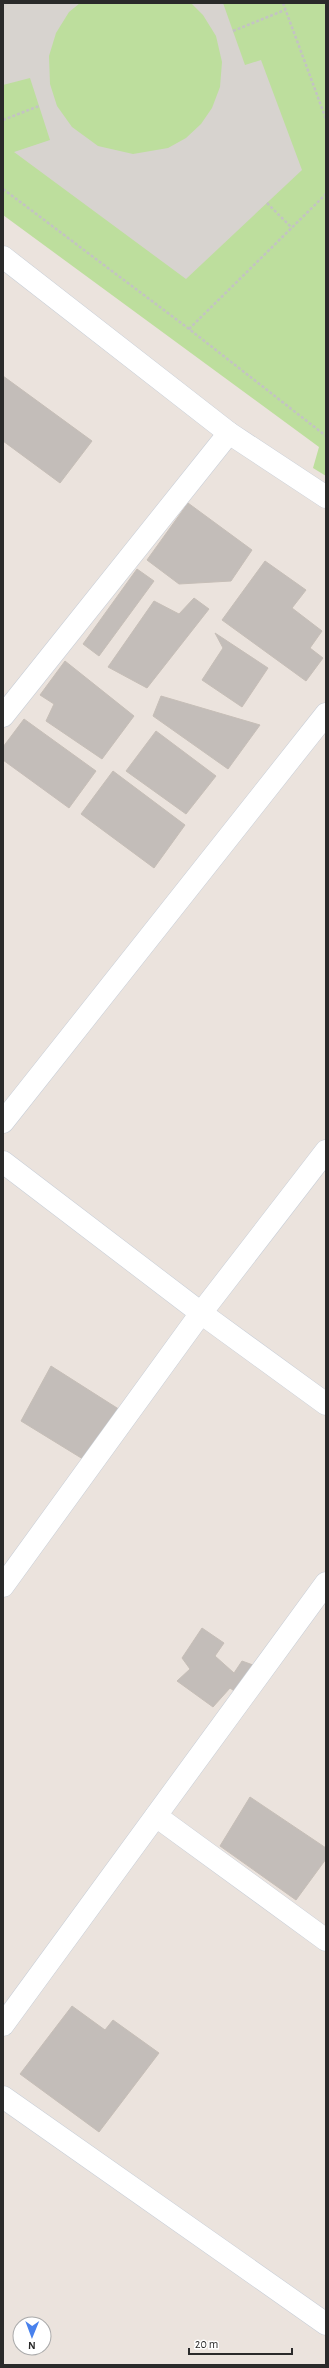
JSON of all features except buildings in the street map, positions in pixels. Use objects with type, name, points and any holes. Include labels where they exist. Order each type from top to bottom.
[{"type":"street","points":[[7,266],[229,433],[326,497]]},
{"type":"street","points":[[3,716],[229,433]]},
{"type":"street","points":[[3,1122],[326,714]]},
{"type":"street","points":[[3,1586],[201,1313],[326,1151]]},
{"type":"street","points":[[3,1162],[201,1313],[326,1404]]},
{"type":"street","points":[[3,2025],[326,1583]]},
{"type":"street","points":[[156,1816],[326,1940]]},
{"type":"street","points":[[3,2097],[326,2324]]},
{"type":"path","points":[[283,3],[326,119]]},
{"type":"path","points":[[233,31],[285,10]]},
{"type":"path","points":[[3,120],[39,106]]},
{"type":"path","points":[[3,189],[189,329],[326,436]]},
{"type":"path","points":[[189,329],[326,194]]},
{"type":"path","points":[[267,203],[292,228]]},
{"type":"green space","points":[[3,3],[326,3],[326,476],[313,468],[319,447],[3,215]]},
{"type":"shaded area","points":[[3,3],[80,3],[69,12],[56,33],[49,56],[50,84],[57,106],[72,127],[98,146],[133,154],[168,148],[186,138],[201,124],[212,108],[220,87],[222,62],[216,36],[203,15],[191,3],[223,3],[245,65],[261,60],[302,170],[186,279],[14,152],[50,140],[30,78],[3,85]]}]
